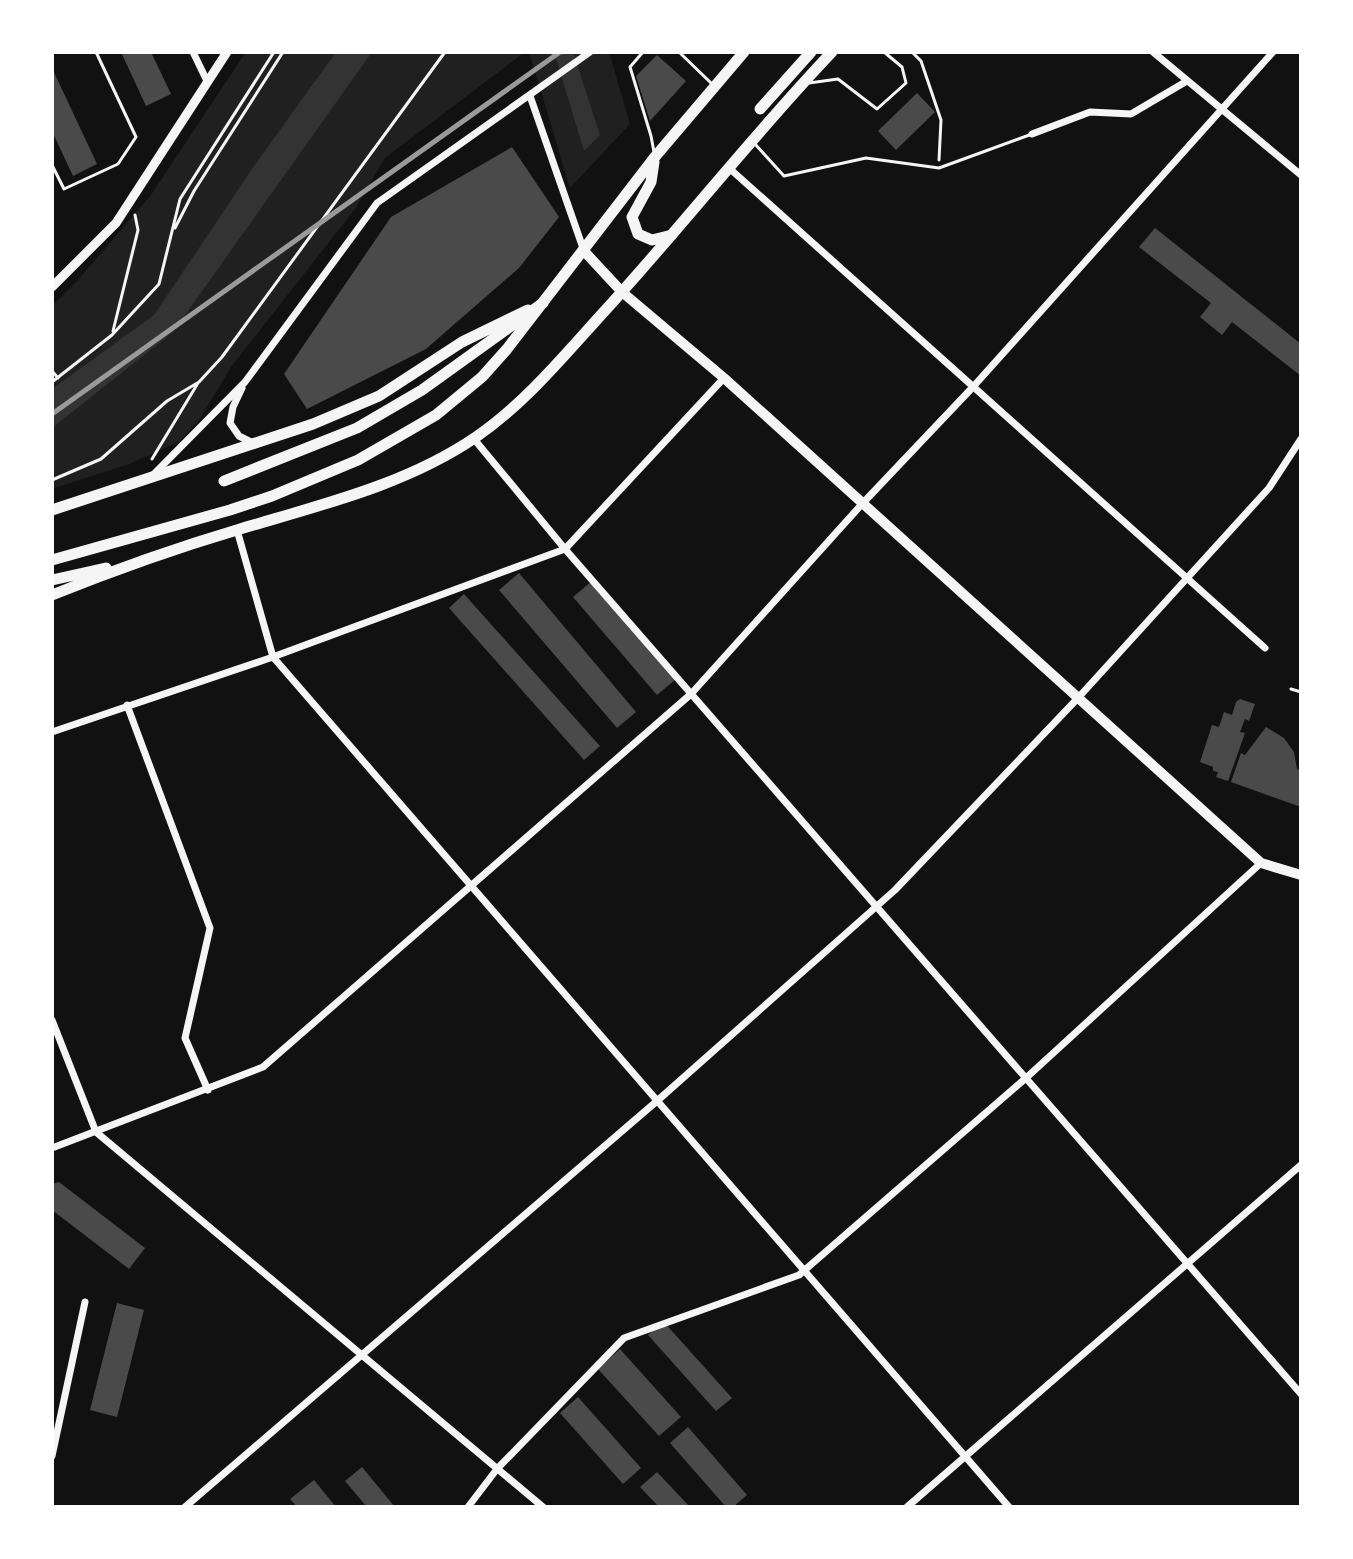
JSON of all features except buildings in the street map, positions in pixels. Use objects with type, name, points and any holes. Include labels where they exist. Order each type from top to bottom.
[{"type":"main road","points":[[52,560],[272,496],[358,460],[436,415],[482,377],[654,158],[744,52]]},
{"type":"main road","points":[[760,109],[811,52]]},
{"type":"main road","points":[[52,595],[132,563],[339,500],[403,476],[474,439],[536,386],[832,52]]},
{"type":"main road","points":[[654,158],[651,182],[632,217],[638,234],[652,240],[672,235]]},
{"type":"main road","points":[[584,251],[622,292],[724,378],[1261,863],[1301,875]]},
{"type":"main road","points":[[52,510],[313,424],[379,396],[462,342],[543,303]]},
{"type":"main road","points":[[224,481],[357,428],[422,390],[543,303]]},
{"type":"main road","points":[[52,580],[132,563]]},
{"type":"street","points":[[193,52],[207,81]]},
{"type":"street","points":[[52,287],[116,223],[227,52]]},
{"type":"street","points":[[146,481],[245,382],[377,203],[590,52]]},
{"type":"street","points":[[1153,52],[1301,175]]},
{"type":"street","points":[[52,1148],[263,1067],[691,694],[862,504],[972,388],[1273,52]]},
{"type":"street","points":[[1032,134],[1090,112],[1131,114],[1187,81]]},
{"type":"street","points":[[530,96],[584,251]]},
{"type":"street","points":[[729,168],[1265,648]]},
{"type":"street","points":[[52,732],[273,657],[565,549],[724,378]]},
{"type":"street","points":[[245,382],[233,407],[230,423],[239,436],[255,444]]},
{"type":"street","points":[[474,439],[565,549],[1301,1394]]},
{"type":"street","points":[[185,1507],[657,1101],[877,907],[1078,698],[1269,488],[1301,439]]},
{"type":"street","points":[[237,530],[273,657],[1009,1507]]},
{"type":"street","points":[[127,705],[210,928],[185,1038],[208,1090]]},
{"type":"street","points":[[468,1507],[497,1469],[624,1338],[799,1275],[1026,1078],[1261,863]]},
{"type":"street","points":[[52,1020],[96,1132],[543,1507]]},
{"type":"street","points":[[907,1507],[1301,1165]]},
{"type":"street","points":[[52,1456],[85,1302]]},
{"type":"lane","points":[[52,165],[64,189],[118,164],[136,137],[96,52]]},
{"type":"lane","points":[[643,52],[630,67],[651,136],[654,158]]},
{"type":"lane","points":[[679,52],[714,86]]},
{"type":"lane","points":[[801,85],[838,79],[877,109],[906,83],[902,67],[884,52]]},
{"type":"lane","points":[[752,141],[784,176],[866,158],[939,168],[1032,134]]},
{"type":"lane","points":[[1291,689],[1301,692]]},
{"type":"path","points":[[52,382],[112,335],[159,284],[180,199],[274,52]]},
{"type":"path","points":[[171,235],[194,191],[283,52]]},
{"type":"path","points":[[150,462],[199,382],[222,357],[445,52]]},
{"type":"path","points":[[912,52],[921,61],[941,120],[939,168]]},
{"type":"path","points":[[112,335],[138,230],[138,219],[129,205]]},
{"type":"path","points":[[52,371],[58,378]]},
{"type":"path","points":[[52,480],[101,459],[167,401],[199,382]]},
{"type":"shaded area","points":[[246,52],[525,52],[385,158],[355,209],[231,367],[200,419],[179,442],[129,464],[52,489],[52,306],[151,195]]},
{"type":"shaded area","points":[[336,52],[372,52],[173,332],[52,428],[52,389],[154,315],[254,166]]},
{"type":"shaded area","points":[[529,52],[609,52],[630,124],[570,188]]},
{"type":"shaded area","points":[[554,52],[573,52],[600,135],[584,151]]},
{"type":"railway","points":[[52,414],[560,52]]}]
